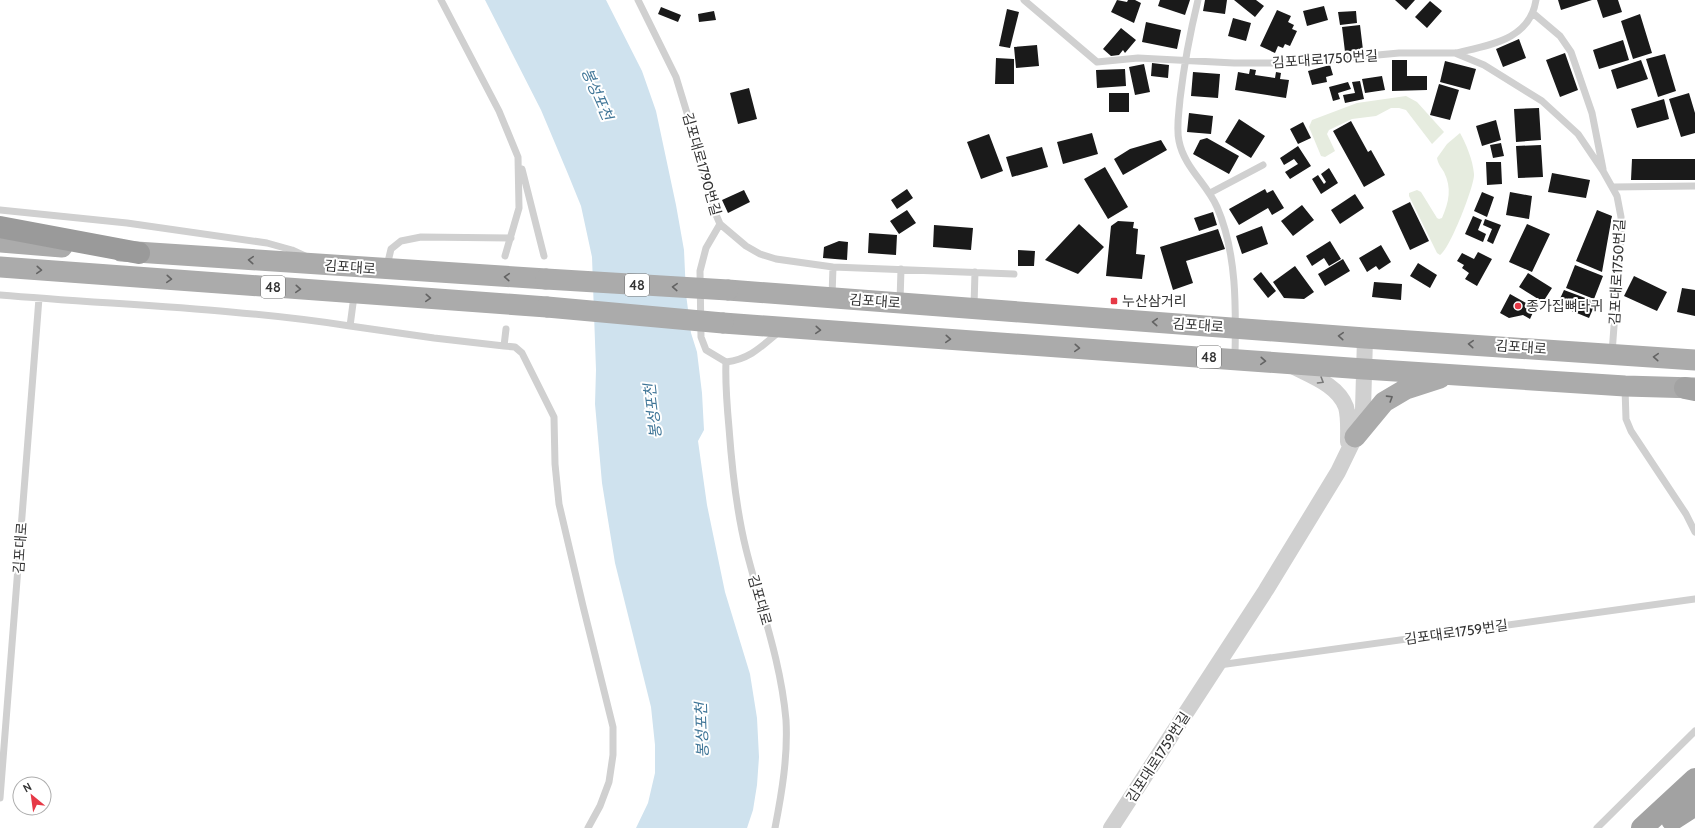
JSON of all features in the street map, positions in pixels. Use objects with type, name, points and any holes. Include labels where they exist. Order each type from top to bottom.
[{"type":"highway","points":[[0,226],[139,253]]},
{"type":"highway","points":[[1666,819],[1695,774]]},
{"type":"highway","points":[[1666,819],[1695,779]]},
{"type":"highway","points":[[1666,819],[1695,799]]},
{"type":"highway","points":[[1642,828],[1666,819],[1695,805]]},
{"type":"main road","name":"김포대로","points":[[0,242],[139,253],[728,290],[1365,338],[1612,353],[1695,360]]},
{"type":"main road","name":"김포대로","points":[[0,267],[547,307],[723,323],[786,327]]},
{"type":"main road","points":[[1121,351],[1124,320]]},
{"type":"main road","name":"48","points":[[786,327],[1431,373],[1625,386],[1692,388]]},
{"type":"main road","points":[[1431,373],[1434,342]]},
{"type":"main road","points":[[1352,443],[1376,410],[1393,395],[1406,389],[1453,374]]},
{"type":"street","name":"김포대로1759번길","points":[[1111,828],[1266,590],[1326,492],[1352,443],[1362,410],[1365,338]]},
{"type":"street","points":[[1287,363],[1322,381],[1334,390],[1346,407],[1352,443]]},
{"type":"lane","points":[[441,0],[499,111],[518,158],[530,197],[544,256]]},
{"type":"lane","name":"김포대로1790번길","points":[[638,0],[676,77],[714,210],[720,224],[742,243],[760,254],[776,259],[833,267],[1014,274]]},
{"type":"lane","name":"김포대로1750번길","points":[[1024,0],[1097,62],[1138,58],[1293,63],[1399,53],[1455,53],[1484,65],[1542,101],[1578,134],[1613,187],[1620,206],[1621,233],[1612,353]]},
{"type":"lane","points":[[1198,0],[1184,60],[1178,115],[1179,142],[1184,156],[1210,193],[1221,218],[1229,248],[1234,282],[1236,328],[1235,359]]},
{"type":"lane","points":[[1455,53],[1483,47],[1507,39],[1526,25],[1534,14],[1536,0]]},
{"type":"lane","name":"김포대로1750번길","points":[[1534,14],[1560,36],[1567,45],[1575,61],[1594,120],[1603,171]]},
{"type":"lane","points":[[506,256],[519,208],[518,158]]},
{"type":"lane","points":[[1210,193],[1263,165]]},
{"type":"lane","points":[[1613,187],[1695,186]]},
{"type":"lane","points":[[0,210],[127,223],[267,243],[303,254],[317,264]]},
{"type":"lane","points":[[720,224],[706,248],[701,266],[702,337],[706,350],[726,362],[740,360],[749,356],[786,327]]},
{"type":"lane","points":[[387,269],[391,250],[402,241],[421,238],[511,238]]},
{"type":"lane","points":[[832,298],[833,267]]},
{"type":"lane","points":[[900,303],[901,269]]},
{"type":"lane","points":[[974,308],[975,272]]},
{"type":"lane","points":[[350,326],[354,293]]},
{"type":"lane","points":[[0,295],[225,310],[284,316],[434,338],[504,346],[515,348],[522,353],[554,417],[555,464],[559,504],[613,727],[613,755],[609,782],[600,806],[588,828]]},
{"type":"lane","name":"김포대로","points":[[0,798],[39,298]]},
{"type":"lane","points":[[504,346],[506,329]]},
{"type":"lane","name":"김포대로","points":[[726,362],[726,391],[734,488],[745,548],[773,646],[784,703],[786,753],[784,780],[774,828]]},
{"type":"lane","points":[[1625,386],[1626,419],[1631,431],[1686,514],[1695,532]]},
{"type":"lane","name":"김포대로1759번길","points":[[1217,665],[1695,599]]},
{"type":"lane","points":[[1597,828],[1695,731]]},
{"type":"shaded area","points":[[1406,96],[1417,102],[1444,132],[1432,144],[1406,110],[1391,108],[1376,116],[1352,119],[1329,130],[1327,134],[1335,151],[1325,157],[1321,156],[1309,127],[1312,120],[1357,103]]},
{"type":"shaded area","points":[[1460,133],[1471,158],[1474,174],[1466,203],[1455,231],[1444,251],[1440,255],[1437,253],[1409,196],[1409,193],[1417,190],[1421,192],[1437,218],[1442,218],[1448,201],[1449,189],[1444,172],[1437,158],[1447,144]]},
{"type":"water","name":"봉성포천","points":[[485,0],[606,0],[642,71],[656,111],[684,250],[686,294],[691,333],[697,352],[702,393],[704,430],[698,441],[707,505],[725,592],[750,674],[757,718],[759,757],[757,785],[753,810],[747,828],[636,828],[648,803],[655,773],[655,745],[651,707],[615,563],[602,483],[595,404],[596,370],[592,257],[581,206],[568,174],[541,110]]},
{"type":"building","points":[[1117,0],[1127,2],[1128,0],[1135,0],[1141,3],[1134,23],[1111,12]]},
{"type":"building","points":[[1160,0],[1190,0],[1185,15],[1158,6]]},
{"type":"building","points":[[1205,0],[1227,0],[1225,14],[1203,11]]},
{"type":"building","points":[[1234,0],[1256,0],[1264,6],[1255,17]]},
{"type":"building","points":[[1395,0],[1415,0],[1406,10]]},
{"type":"building","points":[[1558,0],[1592,0],[1561,10]]},
{"type":"building","points":[[1597,0],[1618,0],[1622,12],[1603,18]]},
{"type":"building","points":[[1430,1],[1442,11],[1427,28],[1415,17]]},
{"type":"building","points":[[1324,6],[1328,20],[1307,26],[1303,11]]},
{"type":"building","points":[[661,7],[681,15],[678,22],[658,14]]},
{"type":"building","points":[[1007,9],[1019,12],[1010,48],[999,46]]},
{"type":"building","points":[[1277,10],[1291,16],[1288,22],[1294,25],[1292,29],[1297,31],[1290,46],[1285,44],[1283,48],[1278,46],[1275,53],[1260,46]]},
{"type":"building","points":[[714,11],[716,20],[699,22],[698,14]]},
{"type":"building","points":[[1356,11],[1357,23],[1340,25],[1338,12]]},
{"type":"building","points":[[1640,14],[1652,53],[1633,59],[1621,21]]},
{"type":"building","points":[[1233,18],[1251,23],[1246,41],[1228,36]]},
{"type":"building","points":[[1146,22],[1181,30],[1177,49],[1142,42]]},
{"type":"building","points":[[1360,25],[1363,50],[1345,52],[1342,27]]},
{"type":"building","points":[[1121,28],[1136,40],[1125,53],[1123,50],[1119,55],[1111,56],[1103,49]]},
{"type":"building","points":[[1519,39],[1526,58],[1503,67],[1496,49]]},
{"type":"building","points":[[1623,40],[1629,60],[1599,69],[1593,50]]},
{"type":"building","points":[[1037,45],[1039,66],[1016,68],[1014,47]]},
{"type":"building","points":[[1565,53],[1578,90],[1560,97],[1546,60]]},
{"type":"building","points":[[1665,54],[1676,91],[1658,97],[1646,59]]},
{"type":"building","points":[[996,58],[1014,59],[1014,84],[995,84]]},
{"type":"building","points":[[1392,60],[1407,60],[1407,76],[1427,76],[1427,90],[1392,91]]},
{"type":"building","points":[[1641,60],[1648,79],[1617,89],[1611,70]]},
{"type":"building","points":[[1445,61],[1476,69],[1470,90],[1440,82]]},
{"type":"building","points":[[1152,63],[1169,65],[1168,78],[1151,76]]},
{"type":"building","points":[[1144,64],[1150,92],[1135,95],[1129,67]]},
{"type":"building","points":[[1330,65],[1333,75],[1326,77],[1327,82],[1312,85],[1308,71]]},
{"type":"building","points":[[1125,69],[1126,86],[1097,88],[1096,70]]},
{"type":"building","points":[[1250,69],[1256,70],[1255,75],[1275,78],[1276,72],[1281,73],[1280,79],[1289,80],[1286,98],[1235,90],[1238,72],[1249,74]]},
{"type":"building","points":[[1193,72],[1220,74],[1218,98],[1191,96]]},
{"type":"building","points":[[1382,76],[1385,90],[1365,93],[1362,79]]},
{"type":"building","points":[[1360,81],[1364,99],[1345,103],[1343,95],[1355,93],[1352,82]]},
{"type":"building","points":[[1348,82],[1351,89],[1338,93],[1340,99],[1333,101],[1329,87]]},
{"type":"building","points":[[1439,84],[1459,90],[1450,120],[1430,115]]},
{"type":"building","points":[[749,88],[757,119],[738,124],[730,93]]},
{"type":"building","points":[[1109,93],[1129,93],[1129,112],[1109,112]]},
{"type":"building","points":[[1689,93],[1695,113],[1695,133],[1681,137],[1669,99]]},
{"type":"building","points":[[1664,99],[1669,119],[1637,128],[1631,109]]},
{"type":"building","points":[[1539,108],[1541,140],[1516,142],[1514,109]]},
{"type":"building","points":[[1189,113],[1213,116],[1211,134],[1187,132]]},
{"type":"building","points":[[1239,119],[1265,136],[1251,158],[1225,142]]},
{"type":"building","points":[[1496,120],[1501,140],[1482,146],[1476,126]]},
{"type":"building","points":[[1351,121],[1368,152],[1371,150],[1385,175],[1364,187],[1333,131]]},
{"type":"building","points":[[1303,122],[1311,138],[1298,144],[1290,129]]},
{"type":"building","points":[[1092,133],[1098,154],[1063,164],[1057,142]]},
{"type":"building","points":[[989,134],[1003,171],[981,179],[967,142]]},
{"type":"building","points":[[1207,138],[1239,156],[1229,174],[1193,154],[1200,140]]},
{"type":"building","points":[[1161,140],[1167,150],[1123,175],[1114,159],[1130,149]]},
{"type":"building","points":[[1501,143],[1504,156],[1493,158],[1490,145]]},
{"type":"building","points":[[1541,145],[1543,177],[1518,178],[1516,146]]},
{"type":"building","points":[[1298,146],[1311,166],[1290,179],[1285,172],[1298,164],[1294,159],[1284,165],[1280,158]]},
{"type":"building","points":[[1042,147],[1048,167],[1012,177],[1006,157]]},
{"type":"building","points":[[1632,159],[1695,159],[1695,180],[1631,180]]},
{"type":"building","points":[[1486,162],[1501,162],[1502,184],[1487,185]]},
{"type":"building","points":[[1105,167],[1128,207],[1108,219],[1084,179]]},
{"type":"building","points":[[1329,168],[1338,183],[1321,194],[1312,179],[1318,175],[1324,184],[1326,182],[1321,174]]},
{"type":"building","points":[[1552,173],[1590,180],[1586,198],[1548,192]]},
{"type":"building","points":[[907,189],[913,198],[897,209],[891,200]]},
{"type":"building","points":[[1265,189],[1267,193],[1273,190],[1284,208],[1272,215],[1268,208],[1239,225],[1229,209]]},
{"type":"building","points":[[744,190],[750,202],[728,213],[722,200]]},
{"type":"building","points":[[1482,192],[1494,197],[1487,217],[1474,211]]},
{"type":"building","points":[[1510,192],[1532,196],[1529,219],[1506,215]]},
{"type":"building","points":[[1355,194],[1364,208],[1340,224],[1331,210]]},
{"type":"building","points":[[1410,202],[1429,241],[1410,250],[1392,211]]},
{"type":"building","points":[[1302,205],[1314,220],[1293,236],[1281,221]]},
{"type":"building","points":[[907,210],[916,223],[899,234],[890,221]]},
{"type":"building","points":[[1597,210],[1612,216],[1602,272],[1576,261]]},
{"type":"building","points":[[1213,212],[1217,225],[1199,231],[1194,218]]},
{"type":"building","points":[[1473,216],[1482,220],[1478,230],[1486,234],[1483,242],[1465,234]]},
{"type":"building","points":[[1485,219],[1501,225],[1493,244],[1487,241],[1492,229],[1483,225]]},
{"type":"building","points":[[1118,221],[1134,222],[1133,228],[1138,229],[1136,254],[1145,255],[1142,279],[1106,276],[1111,226]]},
{"type":"building","points":[[1079,224],[1104,247],[1078,274],[1045,260]]},
{"type":"building","points":[[1527,224],[1550,234],[1532,272],[1509,262]]},
{"type":"building","points":[[934,225],[973,228],[971,250],[933,247]]},
{"type":"building","points":[[1262,226],[1268,244],[1242,254],[1236,236]]},
{"type":"building","points":[[1218,229],[1225,249],[1186,261],[1193,283],[1173,290],[1160,247]]},
{"type":"building","points":[[869,233],[897,235],[896,255],[868,253]]},
{"type":"building","points":[[839,241],[848,242],[847,260],[823,258],[824,247]]},
{"type":"building","points":[[1330,241],[1341,259],[1329,266],[1324,258],[1312,266],[1306,256]]},
{"type":"building","points":[[1381,245],[1391,262],[1379,270],[1376,266],[1367,272],[1359,258]]},
{"type":"building","points":[[1018,250],[1035,251],[1034,266],[1018,266]]},
{"type":"building","points":[[1478,252],[1492,259],[1477,286],[1465,279],[1469,273],[1462,268],[1464,265],[1457,261],[1462,253],[1474,259]]},
{"type":"building","points":[[1343,259],[1350,271],[1325,286],[1318,274]]},
{"type":"building","points":[[1418,263],[1437,275],[1430,288],[1410,276]]},
{"type":"building","points":[[1575,265],[1603,276],[1594,299],[1566,288]]},
{"type":"building","points":[[1295,266],[1314,292],[1304,299],[1284,298],[1273,282]]},
{"type":"building","points":[[1261,272],[1276,291],[1268,298],[1253,279]]},
{"type":"building","points":[[1528,273],[1552,288],[1543,302],[1519,287]]},
{"type":"building","points":[[1634,276],[1667,292],[1657,311],[1624,296]]},
{"type":"building","points":[[1374,282],[1402,284],[1401,300],[1372,297]]},
{"type":"building","points":[[1682,288],[1695,290],[1695,316],[1677,312]]},
{"type":"building","points":[[1564,290],[1596,302],[1589,318],[1557,305]]},
{"type":"building","points":[[1510,294],[1535,308],[1530,319],[1523,315],[1509,318],[1500,313]]},
{"type":"place","name":"누산삼거리","points":[[1114,301]]},
{"type":"place","name":"종가집뼈다귀","points":[[1518,306]]}]
